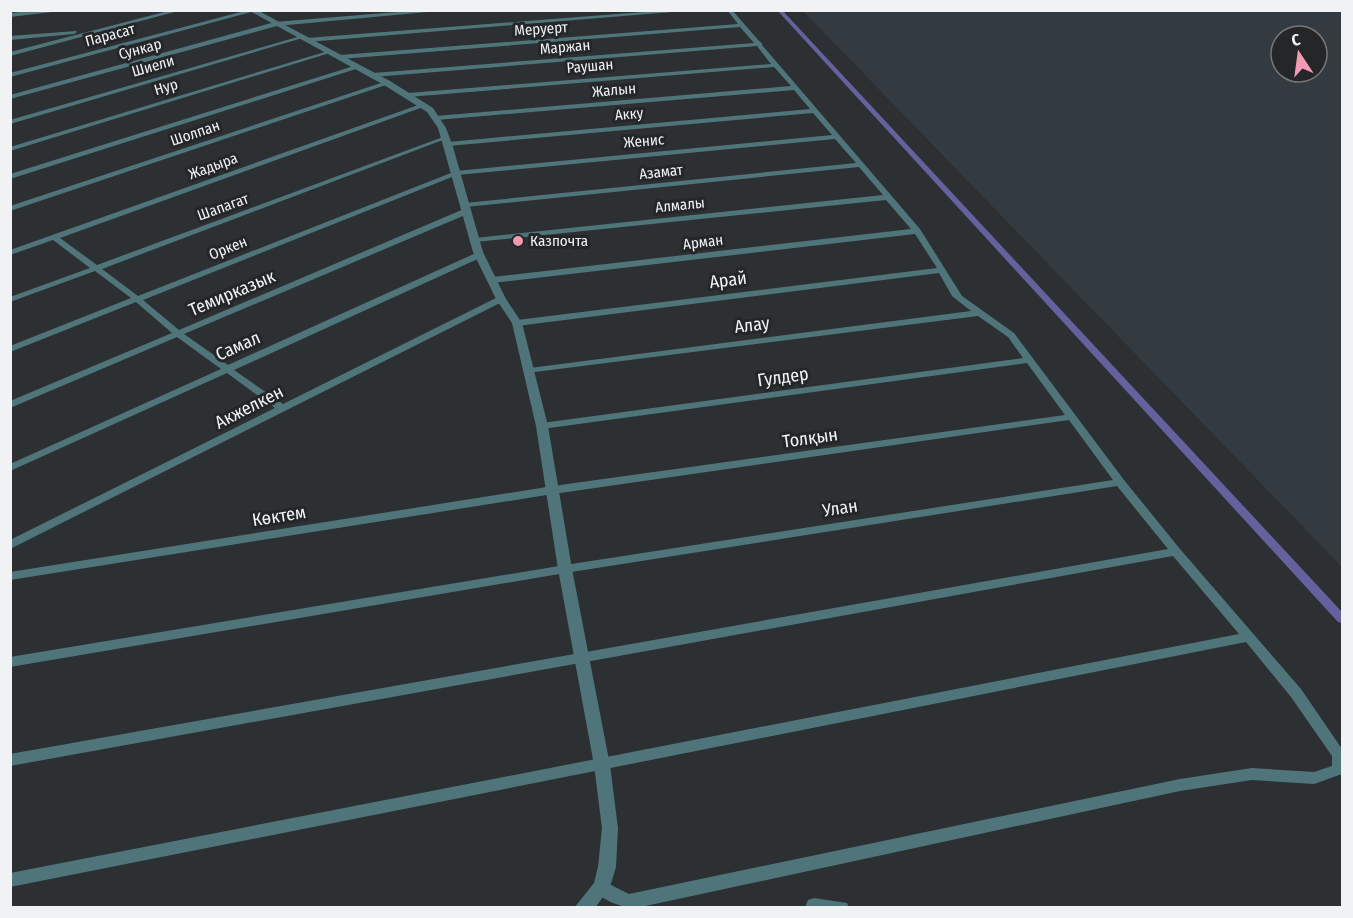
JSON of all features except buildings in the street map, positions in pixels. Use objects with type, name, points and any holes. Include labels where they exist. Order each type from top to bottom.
[{"type":"street","points":[[10,15],[67,10]]},
{"type":"street","points":[[10,54],[180,10]]},
{"type":"street","name":"Сункар","points":[[10,98],[276,24],[447,10]]},
{"type":"street","name":"Шиели","points":[[10,122],[305,38],[695,10]]},
{"type":"street","points":[[601,887],[628,902],[1180,785],[1252,774],[1314,778],[1340,769],[1339,755],[1296,693],[1176,552],[1120,482],[1011,335],[998,323],[978,313],[951,289],[942,270],[917,231],[729,10]]},
{"type":"street","points":[[251,11],[408,95],[424,105],[436,118],[447,141],[479,255],[517,323],[542,426],[565,569],[602,765],[610,828],[607,867],[601,887],[583,908]]},
{"type":"street","name":"Парасат","points":[[10,75],[251,11]]},
{"type":"street","name":"Меруерт","points":[[335,55],[743,26]]},
{"type":"street","points":[[10,38],[105,30]]},
{"type":"street","name":"Маржан","points":[[373,75],[760,44]]},
{"type":"street","name":"Нур","points":[[10,149],[335,55]]},
{"type":"street","name":"Раушан","points":[[408,95],[775,65]]},
{"type":"street","points":[[10,177],[357,67]]},
{"type":"street","name":"Шолпан","points":[[10,209],[387,83]]},
{"type":"street","name":"Жалын","points":[[436,118],[794,88]]},
{"type":"street","name":"Жадыра","points":[[10,253],[424,105]]},
{"type":"street","name":"Акку","points":[[447,141],[813,111]]},
{"type":"street","name":"Женис","points":[[456,173],[835,137]]},
{"type":"street","name":"Шапагат","points":[[10,300],[447,141]]},
{"type":"street","name":"Азамат","points":[[466,208],[861,165]]},
{"type":"street","name":"Оркен","points":[[10,349],[456,173]]},
{"type":"street","name":"Алмалы","points":[[475,240],[889,197]]},
{"type":"street","name":"Темирказык","points":[[10,405],[466,208]]},
{"type":"street","name":"Арман","points":[[492,280],[917,231]]},
{"type":"street","points":[[54,237],[137,299],[177,334],[229,368],[283,409]]},
{"type":"street","name":"Самал","points":[[10,468],[479,255]]},
{"type":"street","name":"Арай","points":[[517,323],[942,270]]},
{"type":"street","name":"Акжелкен","points":[[10,545],[501,298]]},
{"type":"street","name":"Алау","points":[[530,371],[978,313]]},
{"type":"street","name":"Гулдер","points":[[542,426],[1029,360]]},
{"type":"street","name":"Толқын","points":[[553,490],[1071,417]]},
{"type":"street","name":"Улан","points":[[10,662],[565,569],[1120,482]]},
{"type":"street","name":"Көктем","points":[[10,576],[553,490]]},
{"type":"street","points":[[10,760],[1176,552]]},
{"type":"street","points":[[10,880],[1249,637]]},
{"type":"street","points":[[814,905],[841,908]]},
{"type":"shaded area","points":[[803,11],[1342,11],[1342,567]]},
{"type":"waterway","points":[[779,10],[1342,619]]},
{"type":"place","name":"Казпочта","points":[[518,241]]}]
